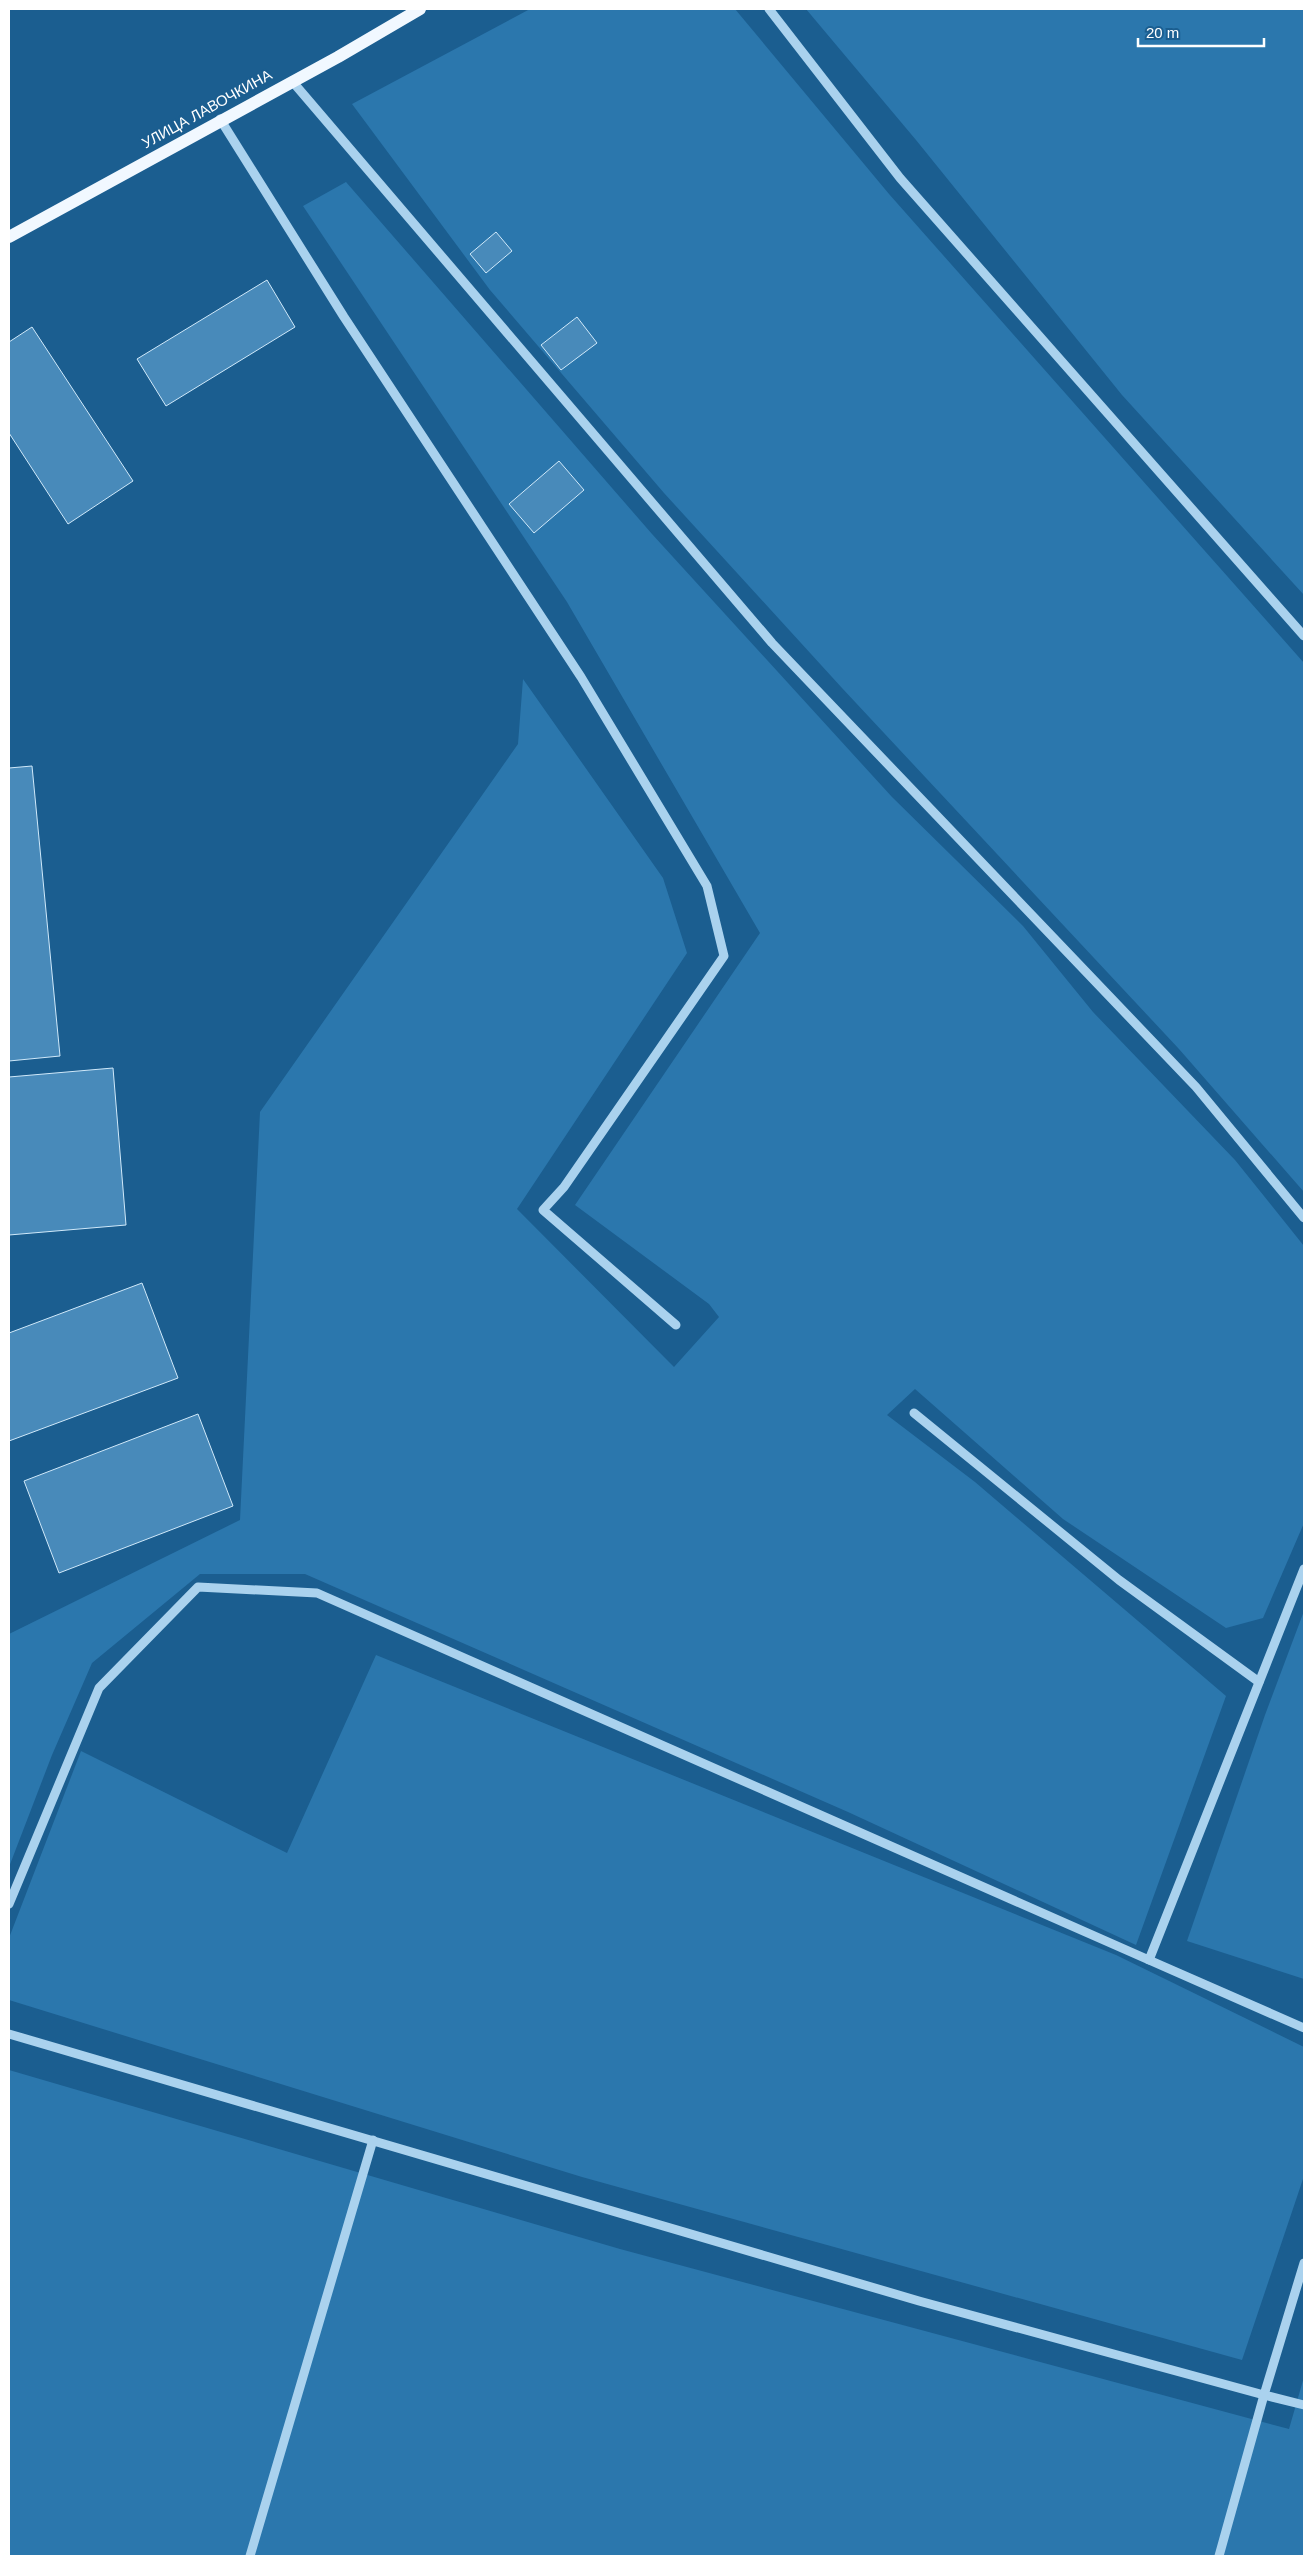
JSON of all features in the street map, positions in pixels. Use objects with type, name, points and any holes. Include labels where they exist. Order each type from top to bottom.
[{"type":"main road","name":"УЛИЦА ЛАВОЧКИНА","points":[[9,237],[420,9]]},
{"type":"lane","points":[[769,9],[900,178],[1304,636]]},
{"type":"lane","points":[[292,81],[772,643],[1196,1087],[1304,1218]]},
{"type":"lane","points":[[220,119],[344,317],[581,677],[707,886],[724,956],[564,1187],[543,1210],[676,1325]]},
{"type":"lane","points":[[914,1413],[1119,1580],[1259,1682]]},
{"type":"lane","points":[[1149,1960],[1304,1569]]},
{"type":"lane","points":[[9,1904],[99,1688],[198,1587],[317,1593],[1304,2028]]},
{"type":"lane","points":[[9,2034],[910,2298],[1264,2396],[1304,2405]]},
{"type":"lane","points":[[250,2556],[373,2140]]},
{"type":"lane","points":[[1219,2556],[1304,2263]]},
{"type":"shaded area","points":[[530,9],[735,9],[889,194],[1304,663],[1304,1192],[1179,1049],[842,688],[664,493],[490,290],[352,104]]},
{"type":"shaded area","points":[[806,9],[1304,9],[1304,595],[1122,395],[916,140]]},
{"type":"shaded area","points":[[346,182],[652,534],[892,797],[1023,926],[1093,1012],[1235,1160],[1304,1246],[1304,1523],[1263,1618],[1226,1628],[1063,1519],[915,1389],[887,1415],[975,1482],[1226,1696],[1136,1945],[848,1812],[305,1574],[200,1574],[92,1663],[52,1755],[9,1867],[9,1634],[240,1520],[260,1112],[518,744],[523,679],[663,878],[687,953],[517,1209],[674,1367],[719,1317],[709,1304],[575,1205],[760,933],[567,602],[303,206]]},
{"type":"shaded area","points":[[1304,1611],[1304,1979],[1187,1941],[1265,1715]]},
{"type":"shaded area","points":[[376,1655],[1116,1955],[1304,2047],[1304,2176],[1242,2360],[582,2177],[9,2000],[9,1938],[81,1751],[287,1853]]},
{"type":"shaded area","points":[[9,2070],[620,2249],[1289,2429],[1304,2377],[1304,2556],[9,2556]]},
{"type":"building","points":[[496,232],[512,251],[486,273],[470,254]]},
{"type":"building","points":[[267,280],[295,327],[166,406],[137,359]]},
{"type":"building","points":[[577,317],[597,343],[561,370],[541,345]]},
{"type":"building","points":[[32,327],[133,481],[68,524],[9,433],[9,342]]},
{"type":"building","points":[[559,461],[584,490],[534,533],[509,504]]},
{"type":"building","points":[[32,766],[60,1056],[9,1061],[9,768]]},
{"type":"building","points":[[113,1068],[126,1225],[9,1235],[9,1077]]},
{"type":"building","points":[[142,1283],[178,1378],[9,1441],[9,1333]]},
{"type":"building","points":[[198,1414],[233,1506],[59,1573],[24,1481]]}]
